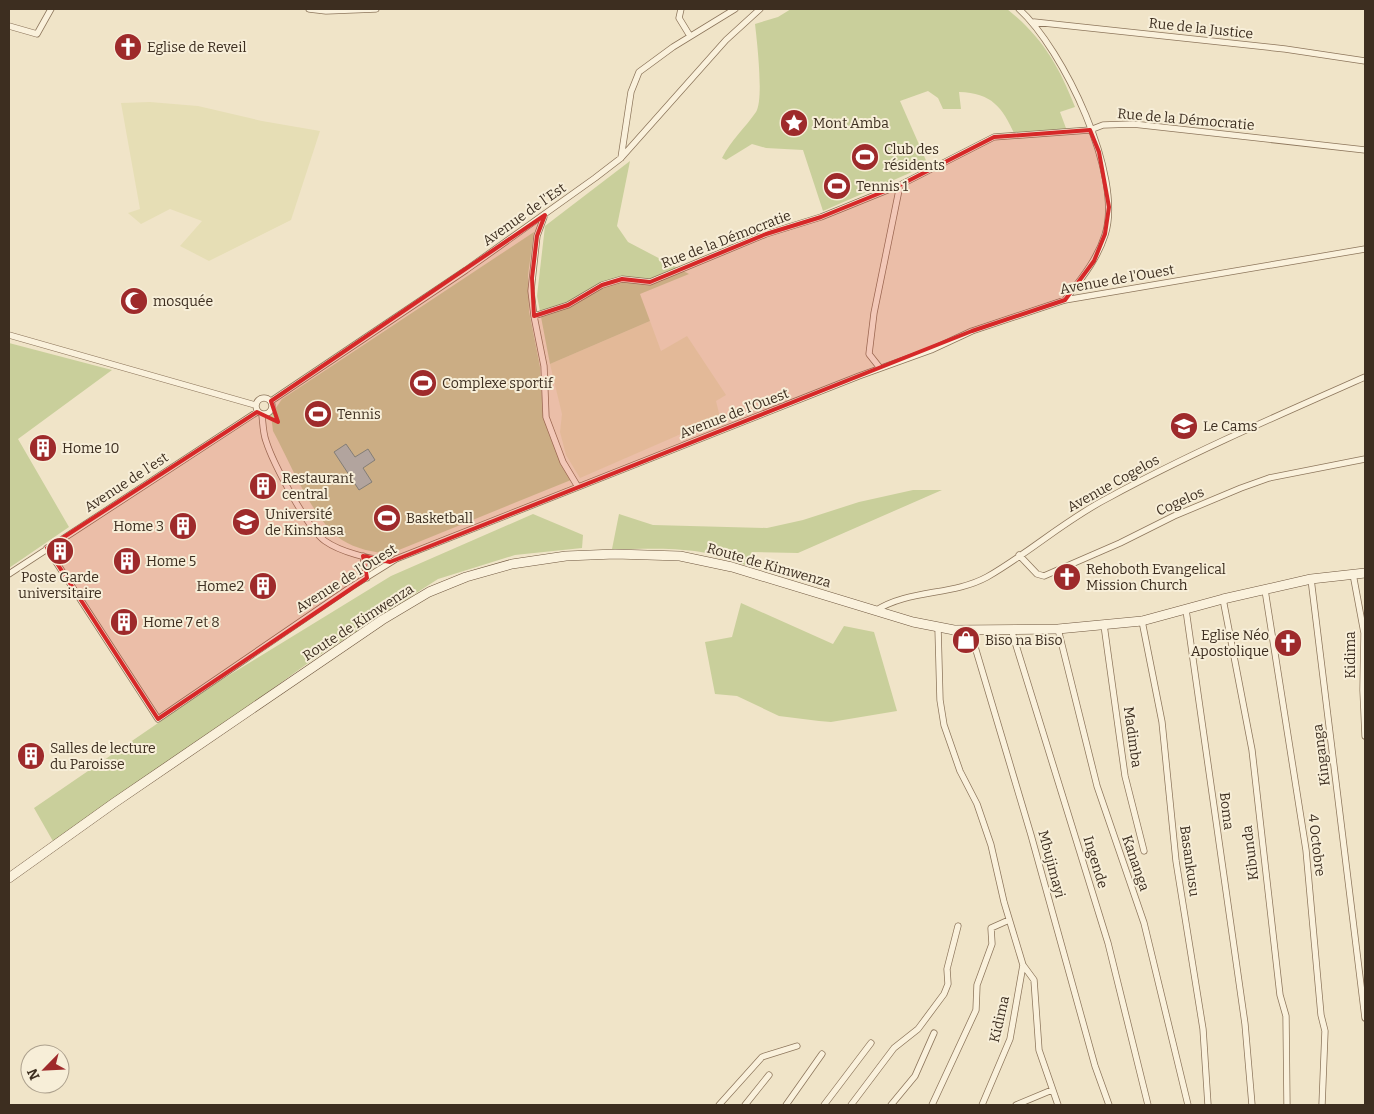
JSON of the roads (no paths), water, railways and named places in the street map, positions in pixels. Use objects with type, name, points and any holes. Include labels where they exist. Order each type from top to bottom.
[{"type":"street","points":[[9,26],[37,34],[51,9]]},
{"type":"street","points":[[309,9],[326,12],[376,9]]},
{"type":"street","points":[[682,9],[679,18],[690,36]]},
{"type":"street","points":[[621,158],[630,92],[637,76],[690,36],[709,27],[735,9]]},
{"type":"street","name":"Avenue de l'Est","points":[[271,401],[545,215],[621,158],[726,40],[760,9]]},
{"type":"street","points":[[1019,9],[1034,22],[1067,73],[1100,152],[1106,178],[1109,207],[1105,234],[1094,261],[1065,300]]},
{"type":"street","name":"Rue de la Justice","points":[[1034,22],[1285,49],[1365,61]]},
{"type":"street","name":"Rue de la Démocratie","points":[[534,316],[568,306],[602,285],[622,279],[650,282],[766,234],[821,217],[900,185],[994,137],[1090,130],[1102,125],[1133,124],[1365,150]]},
{"type":"street","points":[[880,368],[873,362],[869,354],[874,313],[900,185]]},
{"type":"street","points":[[545,215],[537,236],[536,261],[532,278],[534,316],[544,366],[547,420],[566,467],[578,487]]},
{"type":"street","name":"Avenue de l'Ouest","points":[[48,548],[158,718],[390,562],[972,332],[1065,300],[1365,249]]},
{"type":"street","points":[[9,335],[258,411],[266,442],[308,521],[323,539],[363,556],[390,562]]},
{"type":"street","name":"Avenue Cogelos","points":[[875,611],[900,598],[933,594],[986,577],[1106,498],[1165,468],[1365,377]]},
{"type":"street","name":"Avenue de l'Est","points":[[261,398],[271,401],[271,410],[258,411],[261,398]]},
{"type":"street","name":"Avenue de l'est","points":[[9,574],[258,411]]},
{"type":"street","name":"Cogelos","points":[[1019,555],[1037,574],[1044,576],[1120,543],[1174,516],[1241,488],[1269,478],[1365,459]]},
{"type":"street","name":"Route de Kimwenza","points":[[9,878],[139,786],[382,620],[429,592],[474,574],[521,562],[566,556],[659,554],[732,567],[875,611],[938,628],[970,630],[1058,629],[1142,621],[1223,599],[1311,579],[1365,573]]},
{"type":"street","points":[[363,556],[366,578]]},
{"type":"street","name":"Kidima","points":[[1353,574],[1364,633],[1363,690],[1365,736]]},
{"type":"street","name":"Kinganga","points":[[1311,579],[1365,1018]]},
{"type":"street","name":"4 Octobre","points":[[1265,590],[1306,850],[1321,1015],[1325,1030],[1322,1105]]},
{"type":"street","name":"Kibunda","points":[[1223,599],[1252,750],[1279,986],[1286,1016],[1287,1105]]},
{"type":"street","name":"Boma","points":[[1186,610],[1245,1024],[1252,1105]]},
{"type":"street","name":"Basankusu","points":[[1142,621],[1162,722],[1176,861],[1203,1029],[1208,1105]]},
{"type":"street","name":"Madimba","points":[[1104,625],[1125,776],[1144,851]]},
{"type":"street","points":[[938,628],[940,700],[944,725],[960,770],[977,804],[991,845],[1009,920],[1023,965],[1034,980],[1039,1050],[1058,1105]]},
{"type":"street","name":"Ingende","points":[[1011,629],[1108,943],[1148,1105]]},
{"type":"street","name":"Kananga","points":[[1058,629],[1097,786],[1144,923],[1188,1105]]},
{"type":"street","name":"Mbujimayi","points":[[970,630],[1031,835],[1095,1066],[1109,1105]]},
{"type":"street","points":[[932,1105],[976,1010],[978,985],[992,944],[991,928],[1009,920]]},
{"type":"street","points":[[851,1105],[894,1048],[918,1029],[944,994],[948,984],[947,969],[958,926]]},
{"type":"street","name":"Kidima","points":[[982,1105],[1010,1037],[1023,965]]},
{"type":"street","points":[[891,1105],[915,1076],[934,1033]]},
{"type":"street","points":[[824,1105],[871,1043]]},
{"type":"street","points":[[719,1105],[762,1057],[797,1046]]},
{"type":"street","points":[[786,1105],[822,1054]]},
{"type":"street","points":[[745,1105],[769,1075]]},
{"type":"street","points":[[1016,1105],[1052,1090]]},
{"type":"water","points":[[346,444],[355,457],[368,449],[375,460],[363,468],[372,482],[359,490],[334,452]]},
{"type":"place","name":"Eglise de Reveil","points":[[128,47]]},
{"type":"place","name":"Mont Amba","points":[[794,123]]},
{"type":"place","name":"Club des résidents","points":[[865,157]]},
{"type":"place","name":"Tennis 1","points":[[837,186]]},
{"type":"place","name":"mosquée","points":[[134,301]]},
{"type":"place","name":"Complexe sportif","points":[[423,383]]},
{"type":"place","name":"Tennis","points":[[318,414]]},
{"type":"place","name":"Le Cams","points":[[1184,426]]},
{"type":"place","name":"Home 10","points":[[43,448]]},
{"type":"place","name":"Restaurant central","points":[[263,486]]},
{"type":"place","name":"Basketball","points":[[387,518]]},
{"type":"place","name":"Université de Kinshasa","points":[[246,522]]},
{"type":"place","name":"Home 3","points":[[183,526]]},
{"type":"place","name":"Poste Garde universitaire","points":[[60,551]]},
{"type":"place","name":"Home 5","points":[[127,561]]},
{"type":"place","name":"Rehoboth Evangelical Mission Church","points":[[1067,577]]},
{"type":"place","name":"Home2","points":[[263,586]]},
{"type":"place","name":"Home 7 et 8","points":[[124,622]]},
{"type":"place","name":"Biso na Biso","points":[[966,640]]},
{"type":"place","name":"Eglise Néo Apostolique","points":[[1288,643]]},
{"type":"place","name":"Salles de lecture du Paroisse","points":[[31,756]]}]
